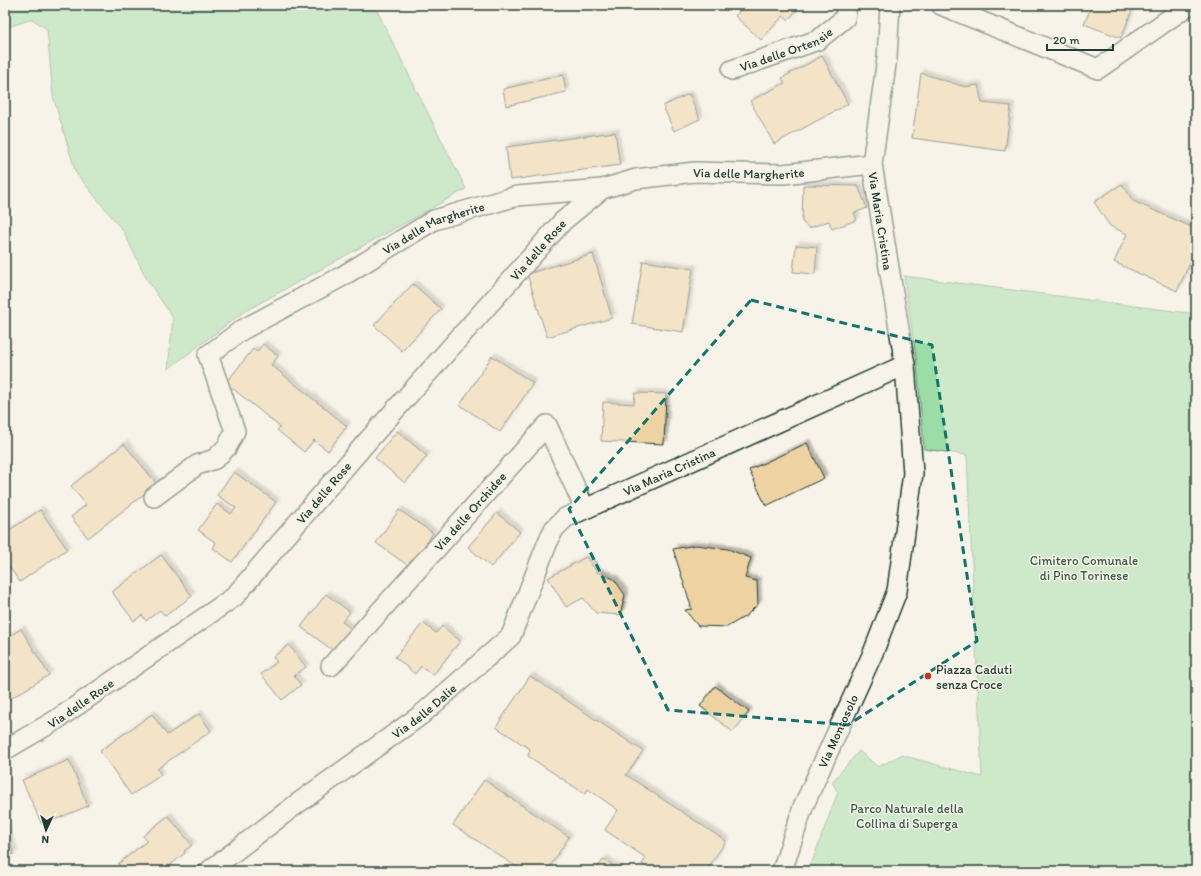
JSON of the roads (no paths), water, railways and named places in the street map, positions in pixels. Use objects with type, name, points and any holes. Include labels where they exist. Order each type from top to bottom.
[{"type":"street","name":"Via delle Ortensie","points":[[732,70],[818,40],[844,18],[847,5]]},
{"type":"street","name":"Via Maria Cristina","points":[[890,5],[886,58],[872,164],[905,365],[913,473],[897,591]]},
{"type":"street","points":[[941,5],[1098,69],[1189,5]]},
{"type":"street","name":"Via delle Margherite","points":[[154,497],[197,465],[215,459],[227,447],[235,431],[208,355],[242,330],[341,277],[434,220],[517,196],[602,189],[636,179],[695,172],[783,174],[872,164]]},
{"type":"street","name":"Via delle Rose","points":[[5,750],[56,720],[234,597],[364,444],[563,221],[602,189]]},
{"type":"street","name":"Via Maria Cristina","points":[[585,509],[905,365]]},
{"type":"street","name":"Via delle Orchidee","points":[[331,666],[547,425],[585,509]]},
{"type":"street","name":"Via delle Dalie","points":[[209,871],[294,806],[421,715],[511,636],[554,529],[565,518],[585,509]]},
{"type":"street","name":"Via Montosolo","points":[[782,871],[803,807],[873,653],[897,591]]},
{"type":"place","name":"Piazza Caduti senza Croce","points":[[928,676]]},
{"type":"park label","name":"Cimitero Comunale di Pino Torinese","points":[[1084,568]]},
{"type":"park label","name":"Parco Naturale della Collina di Superga","points":[[907,816]]}]
